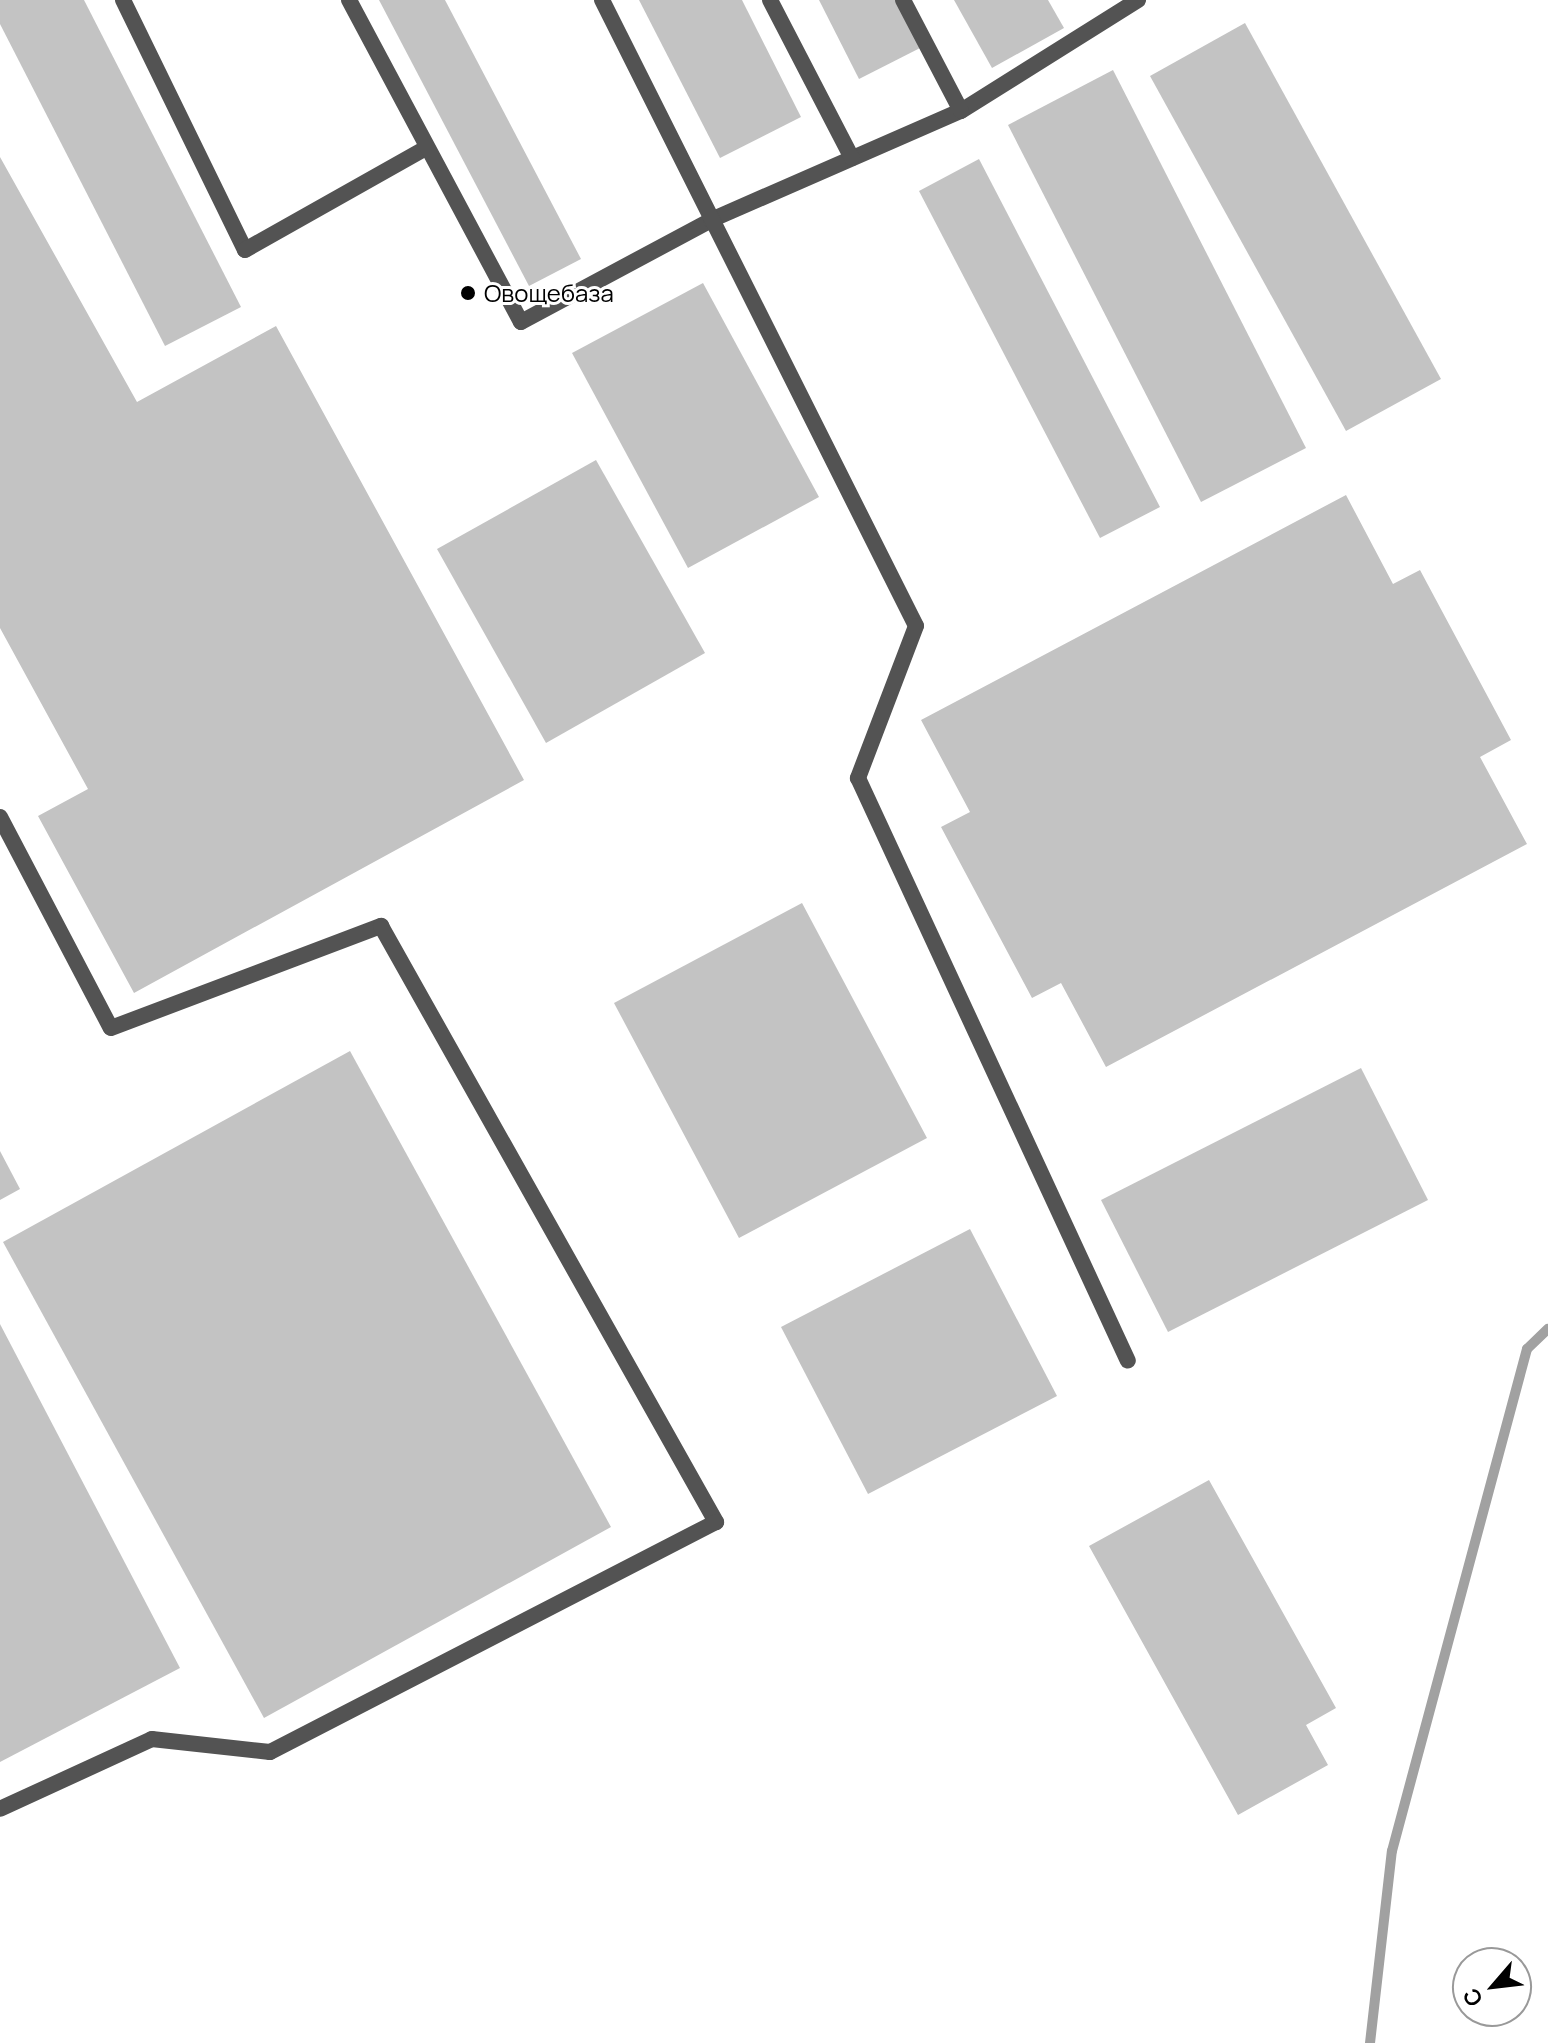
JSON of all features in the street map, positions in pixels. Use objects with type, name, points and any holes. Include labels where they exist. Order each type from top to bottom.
[{"type":"lane","points":[[123,0],[245,250],[426,148]]},
{"type":"lane","points":[[349,0],[521,322],[711,220],[961,111],[1138,0]]},
{"type":"lane","points":[[602,0],[916,626],[858,778],[1128,1361]]},
{"type":"lane","points":[[770,0],[852,158]]},
{"type":"lane","points":[[903,0],[961,111]]},
{"type":"lane","points":[[0,817],[111,1028],[381,926],[716,1522],[270,1752],[152,1739],[0,1809]]},
{"type":"building","points":[[0,0],[84,0],[241,307],[165,346],[0,24]]},
{"type":"building","points":[[379,0],[445,0],[581,259],[529,286]]},
{"type":"building","points":[[639,0],[742,0],[801,117],[720,158]]},
{"type":"building","points":[[819,0],[900,0],[924,46],[859,79]]},
{"type":"building","points":[[954,0],[1048,0],[1064,28],[992,68]]},
{"type":"building","points":[[1245,23],[1441,379],[1346,431],[1150,76]]},
{"type":"building","points":[[1113,70],[1306,448],[1201,502],[1008,125]]},
{"type":"building","points":[[0,157],[137,402],[276,326],[524,780],[134,993],[38,816],[88,789],[0,628]]},
{"type":"building","points":[[979,159],[1160,507],[1100,538],[919,191]]},
{"type":"building","points":[[703,283],[819,497],[688,568],[572,353]]},
{"type":"building","points":[[596,460],[705,653],[546,743],[437,549]]},
{"type":"building","points":[[1346,495],[1393,584],[1420,570],[1511,740],[1480,757],[1527,844],[1106,1067],[1061,983],[1032,998],[941,827],[970,812],[921,720]]},
{"type":"building","points":[[802,903],[927,1138],[739,1238],[614,1003]]},
{"type":"building","points":[[350,1051],[611,1527],[264,1718],[3,1242]]},
{"type":"building","points":[[1361,1068],[1428,1200],[1168,1332],[1101,1200]]},
{"type":"building","points":[[0,1151],[20,1189],[0,1200]]},
{"type":"building","points":[[970,1229],[1057,1396],[868,1494],[781,1327]]},
{"type":"building","points":[[0,1324],[180,1668],[0,1762]]},
{"type":"building","points":[[1209,1480],[1336,1708],[1306,1725],[1328,1765],[1238,1815],[1089,1546]]},
{"type":"waterway","points":[[1370,2043],[1392,1851],[1527,1349],[1548,1329]]},
{"type":"place","name":"Овощебаза","points":[[468,293]]}]
